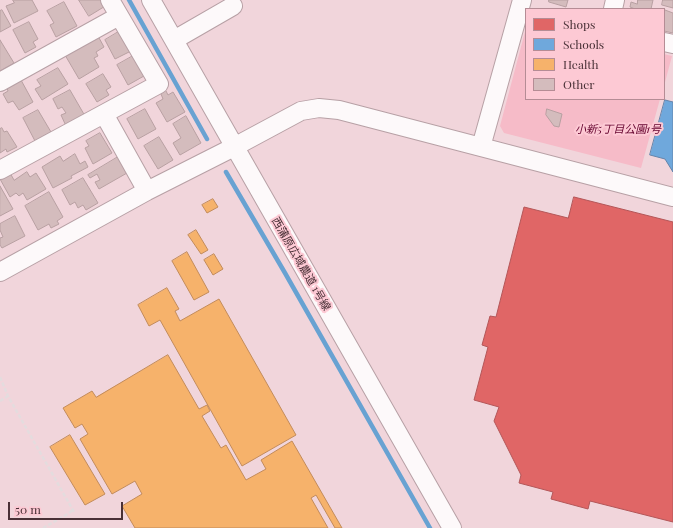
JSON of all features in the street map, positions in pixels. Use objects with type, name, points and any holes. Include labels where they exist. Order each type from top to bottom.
[{"type":"street","points":[[0,170],[158,84],[110,0]]},
{"type":"street","name":"西蒲原広域農道 1号線","points":[[151,0],[452,528]]},
{"type":"street","points":[[481,147],[525,5]]},
{"type":"street","points":[[174,40],[233,6]]},
{"type":"street","points":[[0,82],[119,16]]},
{"type":"street","points":[[0,272],[147,191],[301,111],[319,108],[339,110],[673,197]]},
{"type":"street","points":[[104,114],[147,191]]},
{"type":"path","points":[[0,377],[8,396],[73,511],[43,528]]},
{"type":"path","points":[[0,401],[8,396]]},
{"type":"green space","name":"小新5丁目公園1号","points":[[525,32],[525,100],[660,100],[641,168],[504,133],[500,126]]},
{"type":"green space","points":[[665,54],[672,56],[665,82]]},
{"type":"building: Shops","points":[[574,197],[673,222],[673,522],[590,501],[588,509],[551,499],[553,492],[519,483],[521,475],[494,421],[499,407],[474,400],[488,347],[482,345],[490,316],[496,317],[524,207],[568,218]]},
{"type":"building: Schools","points":[[665,100],[673,102],[673,172],[665,159],[650,155]]},
{"type":"building: Health","points":[[213,199],[218,207],[207,213],[202,205]]},
{"type":"building: Health","points":[[196,230],[208,250],[201,254],[188,235]]},
{"type":"building: Health","points":[[187,252],[209,292],[194,300],[172,261]]},
{"type":"building: Health","points":[[214,254],[223,269],[213,275],[204,260]]},
{"type":"building: Health","points":[[167,288],[179,309],[175,311],[180,321],[219,299],[296,435],[242,466],[160,320],[149,326],[138,305]]},
{"type":"building: Health","points":[[168,355],[199,409],[207,405],[210,411],[202,416],[221,448],[226,445],[246,480],[266,469],[261,460],[292,441],[342,528],[335,528],[316,495],[311,498],[328,528],[135,528],[122,506],[142,494],[135,481],[112,494],[80,439],[88,434],[82,424],[75,428],[63,408],[92,391],[96,397]]},
{"type":"building: Health","points":[[70,435],[105,494],[85,505],[50,447]]},
{"type":"building: Other","points":[[13,0],[32,0],[38,11],[14,23],[6,6],[14,3]]},
{"type":"building: Other","points":[[79,0],[103,0],[107,5],[89,16]]},
{"type":"building: Other","points":[[549,0],[568,0],[566,7],[549,2]]},
{"type":"building: Other","points":[[638,0],[653,0],[651,8],[630,7],[631,2],[637,4]]},
{"type":"building: Other","points":[[663,0],[673,0],[673,8],[662,5]]},
{"type":"building: Other","points":[[64,2],[77,26],[56,37],[50,25],[54,23],[47,11]]},
{"type":"building: Other","points":[[2,10],[11,26],[0,32],[0,11]]},
{"type":"building: Other","points":[[665,10],[673,13],[673,33],[665,31]]},
{"type":"building: Other","points":[[29,22],[38,39],[33,42],[36,47],[25,53],[13,30]]},
{"type":"building: Other","points":[[120,31],[131,51],[115,59],[105,40]]},
{"type":"building: Other","points":[[98,36],[104,47],[96,52],[98,56],[94,58],[99,67],[79,79],[65,55]]},
{"type":"building: Other","points":[[0,40],[14,63],[0,71]]},
{"type":"building: Other","points":[[133,56],[144,76],[128,85],[117,65]]},
{"type":"building: Other","points":[[58,68],[68,84],[42,100],[35,89],[41,86],[37,80]]},
{"type":"building: Other","points":[[103,74],[111,87],[106,90],[109,95],[97,102],[86,84]]},
{"type":"building: Other","points":[[21,80],[33,102],[19,110],[13,101],[8,103],[3,94],[8,91],[7,88]]},
{"type":"building: Other","points":[[70,90],[85,116],[66,126],[61,115],[66,113],[62,107],[58,109],[53,99]]},
{"type":"building: Other","points":[[166,91],[168,95],[173,92],[185,112],[167,122],[156,103],[163,99],[161,94]]},
{"type":"building: Other","points":[[145,109],[156,129],[138,139],[127,119]]},
{"type":"building: Other","points":[[547,109],[562,114],[559,127],[554,126],[546,115]]},
{"type":"building: Other","points":[[38,110],[51,132],[35,141],[23,118]]},
{"type":"building: Other","points":[[186,116],[201,143],[180,155],[173,143],[181,138],[173,124]]},
{"type":"building: Other","points":[[2,128],[4,132],[7,131],[17,147],[7,152],[6,149],[0,153],[0,129]]},
{"type":"building: Other","points":[[100,133],[112,153],[93,164],[85,148],[89,146],[86,141]]},
{"type":"building: Other","points":[[159,137],[173,160],[158,169],[144,146]]},
{"type":"building: Other","points":[[75,154],[80,164],[85,161],[88,167],[71,176],[72,178],[53,188],[42,167],[60,156],[63,161]]},
{"type":"building: Other","points":[[118,157],[127,173],[99,189],[95,182],[100,180],[97,174],[90,178],[88,175]]},
{"type":"building: Other","points":[[27,172],[30,177],[36,173],[46,189],[27,200],[23,193],[19,196],[16,193],[10,197],[0,179],[10,173],[14,180]]},
{"type":"building: Other","points":[[83,178],[98,203],[86,210],[83,205],[78,208],[75,202],[70,205],[62,190]]},
{"type":"building: Other","points":[[0,186],[13,209],[0,216]]},
{"type":"building: Other","points":[[49,192],[63,217],[57,221],[59,224],[51,228],[49,224],[38,230],[25,206]]},
{"type":"building: Other","points":[[15,216],[25,236],[2,248],[0,245],[0,238],[3,237],[0,230],[0,224]]},
{"type":"waterway","points":[[129,0],[207,139]]},
{"type":"waterway","points":[[226,172],[430,528]]}]
